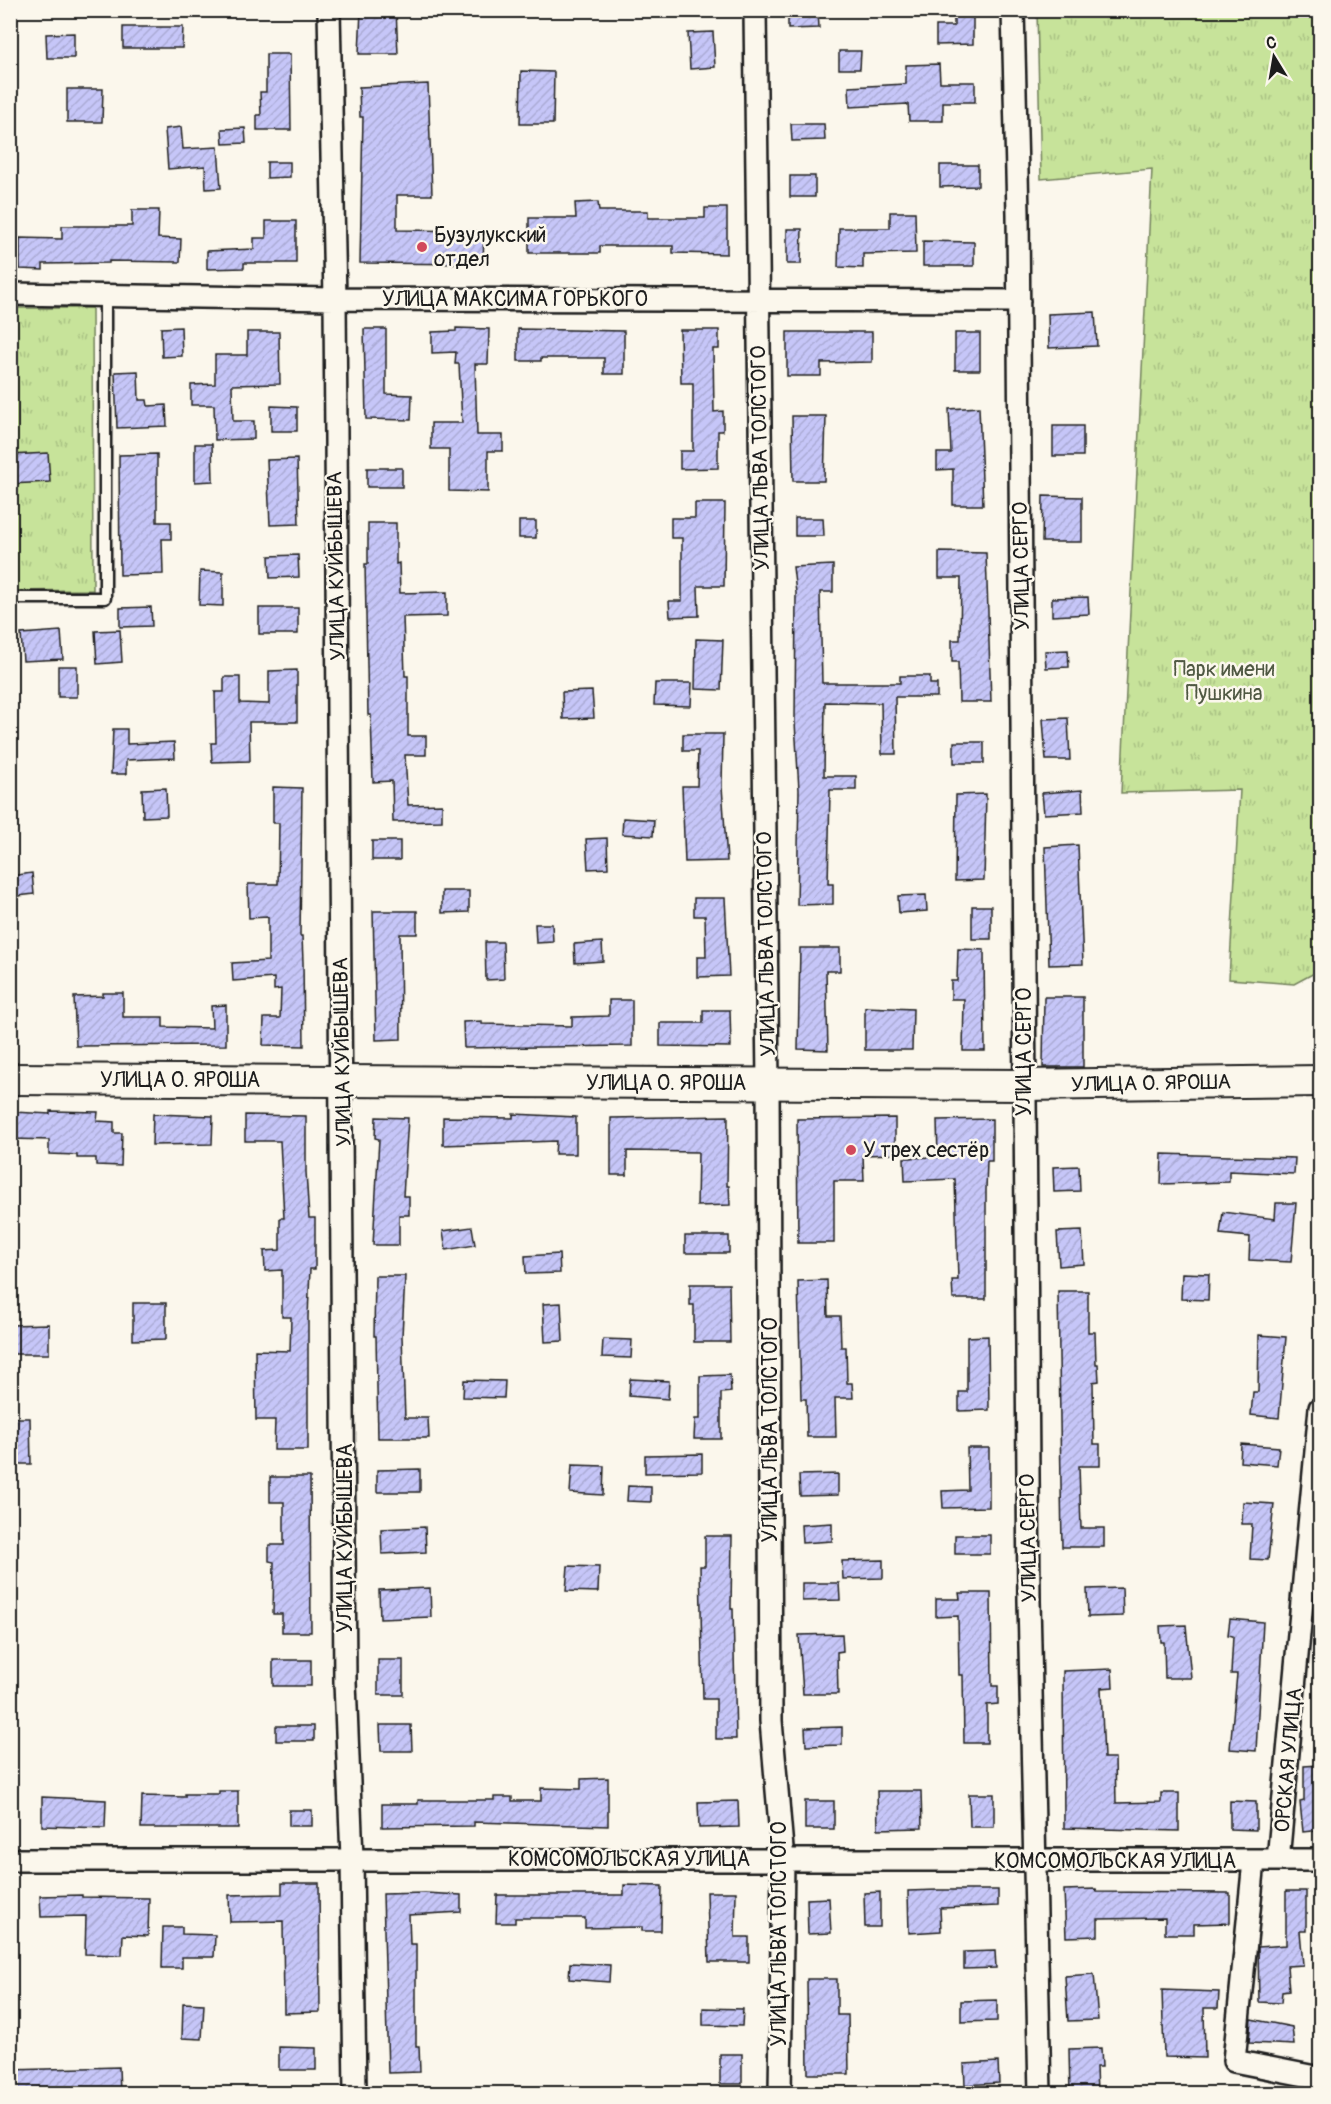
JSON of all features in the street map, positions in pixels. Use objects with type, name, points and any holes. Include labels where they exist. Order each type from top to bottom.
[{"type":"main road","name":"УЛИЦА О. ЯРОША","points":[[10,1079],[1024,1085],[1320,1081]]},
{"type":"street","name":"УЛИЦА КУЙБЫШЕВА","points":[[329,10],[336,299],[335,523],[343,1081],[345,1682],[352,1858],[355,2094]]},
{"type":"street","name":"УЛИЦА ЛЬВА ТОЛСТОГО","points":[[755,10],[768,1083],[771,1721],[783,1860],[780,2094]]},
{"type":"street","name":"УЛИЦА СЕРГО","points":[[1013,10],[1019,301],[1024,1085],[1033,1861],[1040,2094]]},
{"type":"street","name":"УЛИЦА МАКСИМА ГОРЬКОГО","points":[[10,294],[336,299],[1019,301]]},
{"type":"street","name":"ОРСКАЯ УЛИЦА","points":[[1278,1860],[1320,1408]]},
{"type":"street","name":"КОМСОМОЛЬСКАЯ УЛИЦА","points":[[10,1860],[352,1858],[1320,1860]]},
{"type":"street","points":[[1254,1860],[1234,2061],[1320,2078]]},
{"type":"lane","points":[[10,598],[105,598],[105,296]]},
{"type":"green space","name":"Парк имени Пушкина","points":[[1037,11],[1320,11],[1320,970],[1294,984],[1229,979],[1240,790],[1121,793],[1152,169],[1041,179]]},
{"type":"green space","points":[[10,308],[92,308],[93,590],[11,591]]},
{"type":"building","points":[[361,10],[396,10],[398,54],[359,54]]},
{"type":"building","points":[[818,11],[819,28],[788,29],[788,12]]},
{"type":"building","points":[[973,16],[973,44],[936,45],[936,26],[954,26],[954,17]]},
{"type":"building","points":[[123,27],[183,27],[182,48],[123,48]]},
{"type":"building","points":[[713,32],[715,67],[690,69],[688,33]]},
{"type":"building","points":[[74,33],[74,58],[47,58],[46,34]]},
{"type":"building","points":[[839,51],[861,51],[860,69],[839,69]]},
{"type":"building","points":[[266,54],[290,54],[291,130],[257,130],[257,115],[261,115],[260,92],[266,92]]},
{"type":"building","points":[[939,64],[940,82],[975,82],[975,102],[943,102],[943,121],[909,121],[908,104],[850,107],[849,87],[906,84],[906,65]]},
{"type":"building","points":[[521,71],[554,72],[553,124],[520,124]]},
{"type":"building","points":[[428,84],[432,195],[397,195],[397,230],[484,231],[483,264],[360,263],[363,117],[360,117],[359,87]]},
{"type":"building","points":[[67,89],[103,89],[102,122],[67,122]]},
{"type":"building","points":[[791,124],[824,124],[825,140],[792,141]]},
{"type":"building","points":[[181,127],[183,149],[218,147],[221,188],[206,189],[205,166],[168,169],[165,129]]},
{"type":"building","points":[[245,128],[246,143],[223,144],[222,129]]},
{"type":"building","points":[[267,162],[290,162],[290,177],[267,178]]},
{"type":"building","points":[[940,165],[978,165],[978,186],[940,187]]},
{"type":"building","points":[[790,176],[815,176],[815,197],[790,197]]},
{"type":"building","points":[[598,202],[599,211],[648,211],[648,218],[705,218],[705,208],[727,208],[727,254],[673,253],[673,246],[600,246],[600,253],[529,253],[529,218],[576,218],[575,203]]},
{"type":"building","points":[[132,210],[159,210],[158,238],[181,239],[180,262],[109,261],[109,263],[43,264],[43,270],[20,269],[20,238],[62,239],[62,226],[132,226]]},
{"type":"building","points":[[890,212],[915,212],[916,253],[863,254],[863,268],[838,267],[839,228],[890,228]]},
{"type":"building","points":[[266,221],[296,221],[296,263],[244,263],[244,268],[207,269],[207,251],[254,249],[254,238],[266,238]]},
{"type":"building","points":[[787,229],[802,229],[801,264],[787,264]]},
{"type":"building","points":[[923,241],[974,242],[974,266],[923,266]]},
{"type":"building","points":[[1095,312],[1097,346],[1049,348],[1048,314]]},
{"type":"building","points":[[181,327],[182,356],[162,357],[161,328]]},
{"type":"building","points":[[456,328],[489,329],[488,364],[475,364],[477,435],[503,435],[503,451],[488,451],[488,492],[449,491],[449,449],[431,449],[431,423],[462,423],[459,364],[455,364],[456,352],[432,353],[432,332],[456,331]]},
{"type":"building","points":[[364,329],[386,329],[386,394],[412,395],[411,420],[366,419]]},
{"type":"building","points":[[518,329],[624,331],[624,374],[604,374],[604,358],[541,358],[541,361],[518,361]]},
{"type":"building","points":[[680,330],[719,330],[719,349],[713,349],[714,412],[723,411],[723,431],[718,431],[718,468],[680,469],[680,451],[693,451],[693,383],[681,383]]},
{"type":"building","points":[[247,332],[279,332],[280,384],[232,385],[233,421],[254,421],[254,439],[215,440],[214,405],[191,405],[191,385],[215,384],[215,355],[247,355]]},
{"type":"building","points":[[787,332],[872,332],[872,362],[821,363],[821,376],[787,376]]},
{"type":"building","points":[[955,333],[980,333],[980,370],[955,370]]},
{"type":"building","points":[[138,371],[139,400],[147,400],[148,406],[166,405],[167,426],[117,428],[115,372]]},
{"type":"building","points":[[271,406],[297,407],[297,431],[271,431]]},
{"type":"building","points":[[979,407],[983,505],[953,505],[953,469],[937,470],[937,453],[951,453],[949,409]]},
{"type":"building","points":[[792,416],[826,416],[824,481],[793,481]]},
{"type":"building","points":[[1053,426],[1083,426],[1083,456],[1053,456]]},
{"type":"building","points":[[195,444],[212,444],[213,481],[195,482]]},
{"type":"building","points":[[48,453],[50,482],[10,484],[10,455]]},
{"type":"building","points":[[157,454],[157,522],[171,522],[171,539],[162,539],[163,574],[120,575],[119,455]]},
{"type":"building","points":[[297,459],[299,524],[270,525],[267,460]]},
{"type":"building","points":[[367,468],[402,468],[402,487],[367,487]]},
{"type":"building","points":[[1043,496],[1082,497],[1082,542],[1042,542]]},
{"type":"building","points":[[695,503],[725,503],[724,586],[698,586],[699,616],[670,617],[669,601],[682,601],[682,538],[671,538],[671,518],[695,518]]},
{"type":"building","points":[[795,518],[823,518],[824,536],[795,536]]},
{"type":"building","points":[[519,521],[536,521],[536,538],[519,538]]},
{"type":"building","points":[[368,523],[396,523],[396,564],[399,563],[400,593],[447,592],[447,616],[403,617],[405,676],[408,676],[408,736],[426,736],[426,755],[405,755],[408,805],[442,804],[442,821],[393,822],[392,781],[373,782],[371,715],[368,715],[365,564],[368,564]]},
{"type":"building","points":[[939,552],[986,553],[991,702],[959,702],[958,662],[952,662],[952,640],[960,640],[961,578],[939,578]]},
{"type":"building","points":[[298,555],[299,577],[270,578],[269,556]]},
{"type":"building","points":[[833,565],[833,592],[820,592],[822,683],[900,683],[900,676],[930,676],[930,684],[937,684],[937,697],[895,697],[896,754],[882,754],[881,703],[825,702],[824,776],[856,776],[856,790],[830,790],[828,884],[833,884],[833,904],[797,905],[799,790],[795,722],[796,593],[793,567]]},
{"type":"building","points":[[200,571],[223,572],[223,606],[199,605]]},
{"type":"building","points":[[1088,597],[1089,614],[1052,616],[1052,598]]},
{"type":"building","points":[[151,607],[152,626],[120,627],[120,608]]},
{"type":"building","points":[[259,608],[298,608],[298,634],[259,634]]},
{"type":"building","points":[[120,630],[122,662],[97,664],[95,631]]},
{"type":"building","points":[[61,631],[63,659],[23,661],[21,634]]},
{"type":"building","points":[[696,639],[723,640],[721,690],[695,689]]},
{"type":"building","points":[[1068,650],[1069,667],[1046,668],[1045,651]]},
{"type":"building","points":[[58,666],[77,666],[77,697],[58,697]]},
{"type":"building","points":[[297,670],[297,722],[249,722],[250,761],[212,762],[211,743],[216,743],[215,692],[224,692],[224,677],[240,677],[240,703],[269,704],[269,671]]},
{"type":"building","points":[[655,683],[692,683],[691,706],[654,705]]},
{"type":"building","points":[[592,691],[594,718],[563,719],[562,692]]},
{"type":"building","points":[[1068,718],[1070,760],[1046,760],[1043,719]]},
{"type":"building","points":[[113,729],[127,729],[127,744],[174,742],[175,758],[126,760],[126,774],[111,774]]},
{"type":"building","points":[[683,734],[723,734],[722,786],[727,861],[685,862],[682,786],[697,786],[698,751],[683,751]]},
{"type":"building","points":[[954,742],[984,742],[984,763],[954,763]]},
{"type":"building","points":[[273,787],[302,788],[300,936],[302,936],[303,962],[304,1046],[263,1045],[264,1018],[280,1018],[281,989],[274,990],[274,978],[233,981],[232,963],[268,961],[268,917],[249,918],[248,884],[278,884],[279,823],[273,823]]},
{"type":"building","points":[[166,788],[167,816],[143,817],[142,789]]},
{"type":"building","points":[[1082,790],[1083,812],[1044,814],[1042,793]]},
{"type":"building","points":[[986,794],[984,880],[955,881],[956,795]]},
{"type":"building","points":[[623,818],[654,820],[653,836],[622,834]]},
{"type":"building","points":[[607,838],[608,868],[588,869],[586,839]]},
{"type":"building","points":[[372,841],[400,841],[400,860],[372,860]]},
{"type":"building","points":[[1078,845],[1083,964],[1049,965],[1045,847]]},
{"type":"building","points":[[32,873],[34,894],[10,897],[10,876]]},
{"type":"building","points":[[442,891],[469,891],[469,912],[442,913]]},
{"type":"building","points":[[926,895],[927,911],[899,913],[898,896]]},
{"type":"building","points":[[694,898],[725,898],[729,976],[697,977],[697,957],[706,957],[705,916],[694,916]]},
{"type":"building","points":[[972,906],[991,906],[991,939],[972,939]]},
{"type":"building","points":[[373,911],[417,911],[417,934],[400,934],[401,1039],[376,1040]]},
{"type":"building","points":[[535,924],[552,924],[553,942],[536,943]]},
{"type":"building","points":[[485,942],[503,942],[504,979],[486,980]]},
{"type":"building","points":[[602,942],[603,961],[575,963],[574,944]]},
{"type":"building","points":[[800,948],[840,948],[840,971],[826,971],[828,1050],[798,1049]]},
{"type":"building","points":[[958,949],[984,950],[985,1051],[963,1051],[964,999],[951,999],[951,981],[957,981]]},
{"type":"building","points":[[103,993],[123,993],[123,1017],[163,1017],[163,1027],[212,1028],[211,1006],[226,1005],[226,1045],[76,1046],[74,997],[103,996]]},
{"type":"building","points":[[1044,997],[1083,997],[1083,1067],[1043,1067]]},
{"type":"building","points":[[609,1000],[632,1000],[632,1046],[464,1048],[463,1022],[572,1026],[572,1017],[609,1016]]},
{"type":"building","points":[[865,1007],[913,1009],[912,1050],[865,1050]]},
{"type":"building","points":[[703,1010],[730,1010],[731,1047],[660,1046],[660,1023],[703,1023]]},
{"type":"building","points":[[50,1111],[98,1112],[97,1121],[114,1122],[114,1133],[122,1133],[121,1166],[96,1165],[96,1158],[49,1154],[49,1140],[13,1139],[14,1112],[50,1114]]},
{"type":"building","points":[[153,1114],[213,1116],[212,1144],[152,1145]]},
{"type":"building","points":[[513,1114],[576,1117],[576,1154],[555,1154],[556,1141],[443,1145],[443,1117],[513,1118]]},
{"type":"building","points":[[245,1115],[306,1116],[309,1218],[315,1218],[315,1269],[310,1269],[308,1317],[308,1450],[274,1450],[275,1420],[256,1420],[255,1350],[290,1351],[291,1317],[282,1317],[282,1270],[265,1271],[264,1251],[280,1250],[280,1218],[284,1218],[280,1141],[245,1141]]},
{"type":"building","points":[[728,1116],[727,1186],[729,1186],[730,1205],[697,1206],[698,1152],[627,1151],[627,1175],[611,1175],[611,1118]]},
{"type":"building","points":[[376,1117],[408,1118],[403,1196],[409,1196],[409,1215],[399,1215],[399,1245],[373,1245],[379,1139],[375,1138]]},
{"type":"building","points":[[895,1118],[895,1154],[863,1155],[864,1181],[834,1181],[834,1243],[798,1243],[797,1119]]},
{"type":"building","points":[[992,1119],[992,1161],[987,1161],[986,1190],[986,1299],[953,1299],[952,1280],[958,1280],[955,1179],[905,1181],[904,1158],[938,1157],[937,1120]]},
{"type":"building","points":[[1162,1154],[1295,1158],[1294,1174],[1229,1171],[1229,1182],[1161,1184]]},
{"type":"building","points":[[1079,1166],[1080,1191],[1054,1192],[1053,1167]]},
{"type":"building","points":[[1276,1203],[1296,1203],[1291,1262],[1249,1260],[1250,1237],[1220,1234],[1223,1212],[1275,1219]]},
{"type":"building","points":[[472,1227],[475,1245],[446,1250],[443,1231]]},
{"type":"building","points":[[1082,1231],[1084,1264],[1059,1266],[1057,1232]]},
{"type":"building","points":[[685,1236],[729,1236],[729,1253],[685,1253]]},
{"type":"building","points":[[559,1254],[560,1273],[526,1274],[525,1256]]},
{"type":"building","points":[[1182,1273],[1209,1274],[1208,1300],[1181,1299]]},
{"type":"building","points":[[375,1276],[405,1276],[402,1336],[405,1418],[428,1418],[429,1438],[378,1438],[376,1336],[374,1336]]},
{"type":"building","points":[[827,1280],[828,1316],[840,1316],[841,1347],[846,1347],[847,1383],[852,1383],[853,1398],[835,1398],[836,1437],[807,1437],[806,1399],[801,1399],[798,1281]]},
{"type":"building","points":[[690,1284],[729,1284],[730,1342],[694,1342],[694,1305],[690,1305]]},
{"type":"building","points":[[1058,1291],[1088,1291],[1088,1332],[1095,1332],[1096,1364],[1098,1364],[1099,1381],[1093,1382],[1094,1444],[1100,1444],[1100,1466],[1079,1466],[1081,1528],[1104,1528],[1104,1547],[1062,1547]]},
{"type":"building","points":[[133,1303],[166,1303],[166,1339],[133,1340]]},
{"type":"building","points":[[561,1303],[563,1341],[545,1342],[543,1304]]},
{"type":"building","points":[[49,1324],[49,1354],[10,1354],[10,1325]]},
{"type":"building","points":[[1259,1335],[1286,1337],[1279,1418],[1251,1415],[1253,1392],[1258,1392]]},
{"type":"building","points":[[988,1336],[989,1410],[959,1411],[959,1392],[967,1392],[967,1337]]},
{"type":"building","points":[[603,1339],[632,1340],[631,1358],[602,1357]]},
{"type":"building","points":[[730,1375],[731,1392],[721,1393],[721,1439],[694,1439],[695,1419],[700,1419],[700,1376]]},
{"type":"building","points":[[630,1379],[669,1381],[668,1399],[629,1396]]},
{"type":"building","points":[[464,1380],[505,1381],[504,1398],[463,1397]]},
{"type":"building","points":[[10,1418],[30,1418],[31,1464],[10,1464]]},
{"type":"building","points":[[1241,1444],[1279,1447],[1277,1465],[1240,1462]]},
{"type":"building","points":[[967,1448],[989,1448],[989,1507],[943,1508],[942,1491],[968,1490]]},
{"type":"building","points":[[702,1454],[702,1472],[645,1473],[645,1455]]},
{"type":"building","points":[[572,1465],[604,1466],[603,1495],[570,1493]]},
{"type":"building","points":[[420,1469],[420,1492],[377,1492],[377,1470]]},
{"type":"building","points":[[838,1474],[838,1495],[800,1496],[799,1475]]},
{"type":"building","points":[[270,1477],[310,1477],[311,1632],[282,1632],[282,1614],[273,1614],[274,1562],[269,1561],[269,1545],[284,1545],[284,1502],[270,1502]]},
{"type":"building","points":[[628,1486],[651,1487],[651,1502],[627,1501]]},
{"type":"building","points":[[1243,1502],[1274,1504],[1268,1560],[1250,1559],[1252,1524],[1242,1524]]},
{"type":"building","points":[[832,1523],[832,1541],[802,1543],[801,1525]]},
{"type":"building","points":[[425,1527],[426,1552],[382,1554],[381,1529]]},
{"type":"building","points":[[955,1535],[990,1535],[990,1554],[955,1554]]},
{"type":"building","points":[[705,1536],[732,1536],[731,1609],[733,1609],[736,1739],[716,1739],[716,1699],[703,1699],[700,1566],[705,1566]]},
{"type":"building","points":[[883,1560],[883,1578],[843,1579],[842,1561]]},
{"type":"building","points":[[568,1566],[599,1567],[598,1592],[566,1591]]},
{"type":"building","points":[[802,1583],[839,1583],[840,1600],[802,1601]]},
{"type":"building","points":[[430,1588],[431,1617],[380,1619],[379,1590]]},
{"type":"building","points":[[1122,1588],[1123,1616],[1088,1617],[1087,1589]]},
{"type":"building","points":[[959,1593],[991,1593],[992,1686],[998,1686],[998,1704],[987,1705],[987,1743],[964,1743],[963,1675],[959,1675],[958,1616],[936,1617],[936,1599],[960,1599]]},
{"type":"building","points":[[1230,1619],[1263,1622],[1256,1751],[1230,1749],[1237,1674],[1231,1674],[1233,1636],[1228,1635]]},
{"type":"building","points":[[1186,1625],[1191,1678],[1165,1678],[1164,1642],[1161,1642],[1160,1626]]},
{"type":"building","points":[[842,1634],[843,1651],[837,1652],[838,1694],[803,1694],[799,1635]]},
{"type":"building","points":[[273,1660],[311,1660],[311,1686],[273,1686]]},
{"type":"building","points":[[378,1660],[403,1660],[403,1695],[378,1695]]},
{"type":"building","points":[[1112,1669],[1113,1687],[1101,1688],[1104,1758],[1115,1758],[1116,1803],[1161,1802],[1161,1793],[1179,1793],[1179,1831],[1064,1828],[1063,1671]]},
{"type":"building","points":[[380,1725],[411,1725],[412,1751],[381,1751]]},
{"type":"building","points":[[276,1726],[314,1726],[314,1741],[276,1741]]},
{"type":"building","points":[[842,1727],[842,1745],[806,1746],[805,1728]]},
{"type":"building","points":[[1320,1765],[1320,1830],[1303,1832],[1300,1802],[1304,1801],[1304,1766]]},
{"type":"building","points":[[608,1778],[608,1826],[474,1822],[474,1826],[382,1827],[382,1804],[418,1804],[418,1800],[494,1800],[494,1797],[512,1797],[512,1801],[541,1801],[541,1788],[581,1789],[581,1779]]},
{"type":"building","points":[[219,1791],[238,1791],[238,1828],[141,1828],[142,1796],[185,1797],[185,1794],[219,1794]]},
{"type":"building","points":[[877,1791],[921,1791],[922,1828],[878,1829]]},
{"type":"building","points":[[969,1794],[994,1794],[994,1827],[970,1827]]},
{"type":"building","points":[[42,1797],[106,1800],[105,1828],[42,1826]]},
{"type":"building","points":[[738,1801],[739,1827],[699,1828],[698,1802]]},
{"type":"building","points":[[805,1801],[834,1801],[834,1829],[805,1829]]},
{"type":"building","points":[[1230,1801],[1256,1802],[1256,1830],[1230,1829]]},
{"type":"building","points":[[289,1810],[312,1810],[312,1826],[289,1826]]},
{"type":"building","points":[[282,1883],[319,1883],[320,2012],[284,2013],[283,1921],[230,1922],[229,1895],[282,1894]]},
{"type":"building","points":[[624,1885],[662,1886],[661,1931],[642,1931],[642,1927],[585,1928],[585,1918],[515,1918],[515,1923],[496,1923],[497,1895],[624,1895]]},
{"type":"building","points":[[1096,1889],[1097,1892],[1230,1893],[1230,1923],[1194,1924],[1194,1934],[1165,1934],[1165,1918],[1098,1919],[1098,1936],[1066,1937],[1064,1890]]},
{"type":"building","points":[[998,1890],[998,1906],[940,1908],[941,1931],[909,1933],[908,1891]]},
{"type":"building","points":[[1286,1891],[1306,1891],[1306,1931],[1300,1931],[1303,1965],[1287,1966],[1289,1991],[1282,1992],[1281,2003],[1259,2002],[1258,1947],[1286,1945]]},
{"type":"building","points":[[707,1892],[736,1892],[735,1937],[749,1937],[749,1962],[709,1962]]},
{"type":"building","points":[[880,1892],[880,1927],[865,1927],[864,1893]]},
{"type":"building","points":[[383,1894],[461,1895],[461,1912],[409,1915],[410,1944],[416,1944],[416,2046],[419,2046],[420,2072],[388,2073]]},
{"type":"building","points":[[82,1895],[82,1897],[149,1898],[148,1936],[123,1935],[122,1955],[85,1954],[86,1916],[41,1917],[40,1896]]},
{"type":"building","points":[[829,1898],[831,1933],[808,1934],[807,1899]]},
{"type":"building","points":[[163,1927],[182,1927],[182,1934],[215,1935],[214,1957],[182,1957],[182,1968],[162,1968]]},
{"type":"building","points":[[995,1951],[996,1968],[964,1969],[964,1952]]},
{"type":"building","points":[[570,1963],[610,1965],[609,1982],[569,1979]]},
{"type":"building","points":[[1094,1974],[1098,2020],[1068,2021],[1065,1976]]},
{"type":"building","points":[[807,1979],[837,1979],[837,2015],[848,2015],[849,2074],[808,2074]]},
{"type":"building","points":[[1162,1990],[1219,1992],[1218,2008],[1204,2008],[1205,2058],[1164,2057]]},
{"type":"building","points":[[997,2000],[997,2021],[961,2022],[961,2001]]},
{"type":"building","points":[[183,2003],[204,2004],[202,2039],[182,2038]]},
{"type":"building","points":[[703,2008],[743,2009],[742,2026],[703,2025]]},
{"type":"building","points":[[1251,2019],[1292,2027],[1294,2045],[1249,2043]]},
{"type":"building","points":[[279,2047],[316,2048],[316,2070],[279,2070]]},
{"type":"building","points":[[1101,2048],[1102,2067],[1096,2067],[1097,2094],[1070,2094],[1069,2049]]},
{"type":"building","points":[[720,2054],[742,2054],[742,2084],[720,2084]]},
{"type":"building","points":[[998,2062],[999,2083],[965,2085],[964,2064]]},
{"type":"building","points":[[119,2067],[120,2094],[10,2094],[10,2070]]},
{"type":"place","name":"Бузулукский отдел","points":[[422,247]]},
{"type":"place","name":"У трех сестёр","points":[[851,1150]]}]
